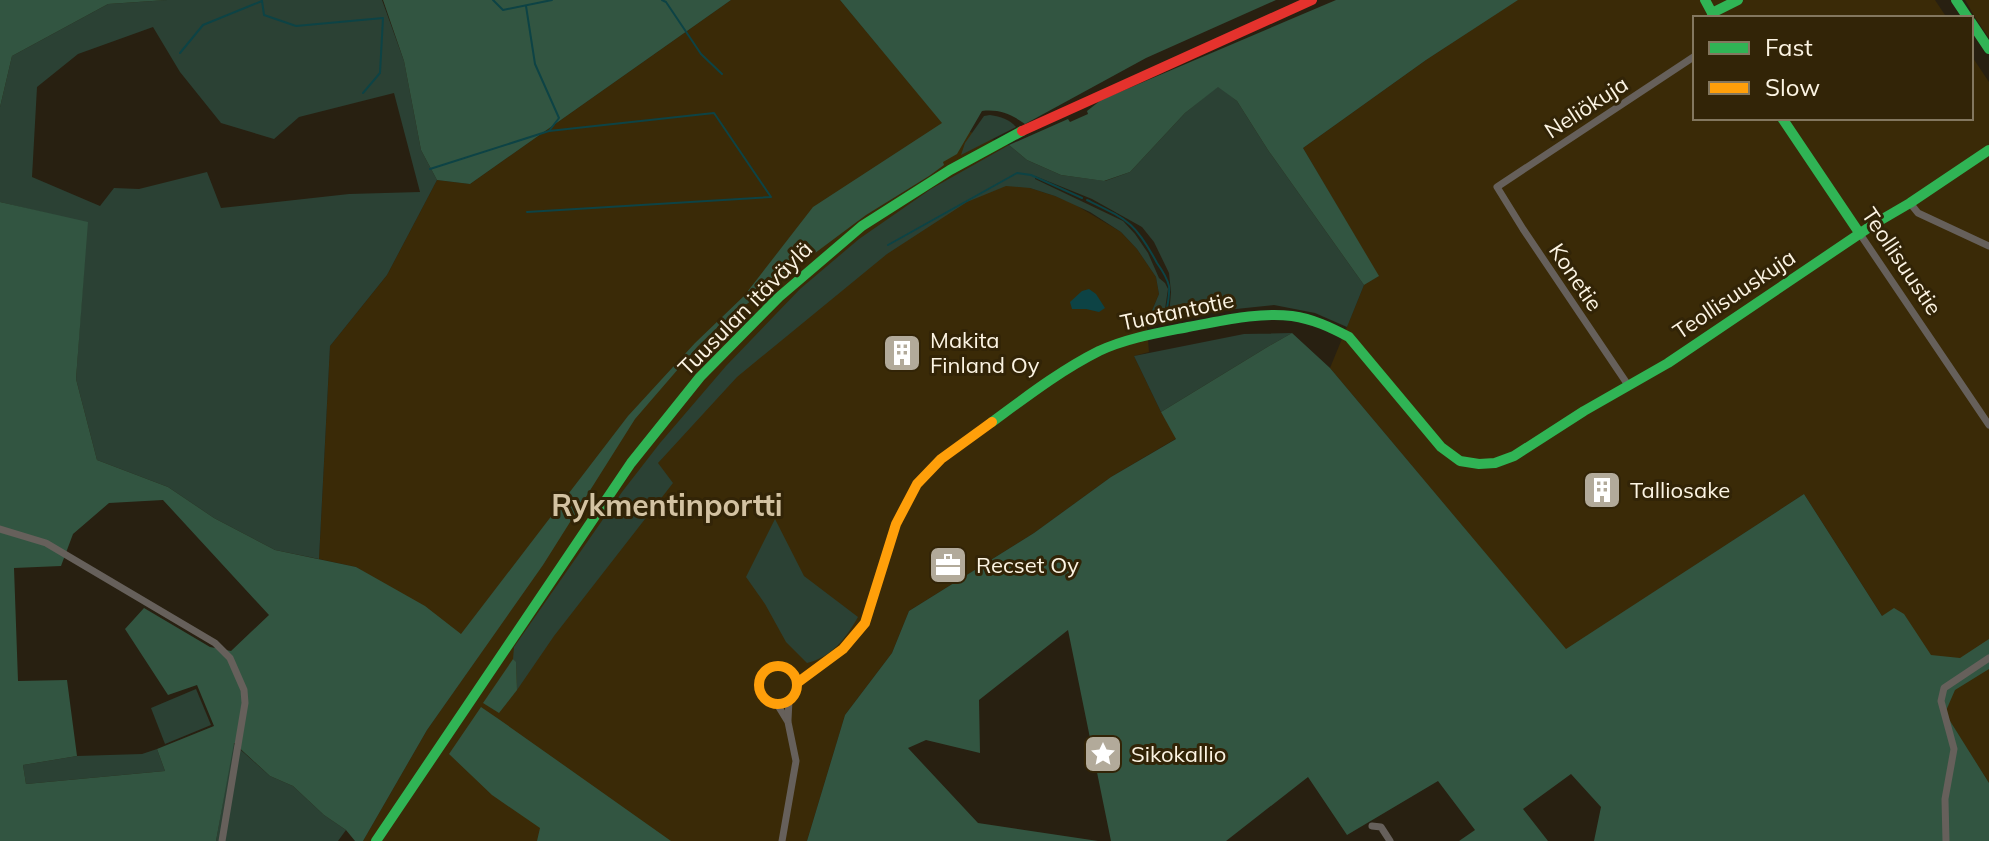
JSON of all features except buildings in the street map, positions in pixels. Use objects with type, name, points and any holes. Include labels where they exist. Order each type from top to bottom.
[{"type":"street","name":"Tuusulan itäväylä","points":[[376,841],[631,463],[700,377],[779,297],[862,226],[980,152],[1312,0]]},
{"type":"street","points":[[1705,0],[1714,16],[1738,0]]},
{"type":"street","points":[[1973,25],[1989,49]]},
{"type":"street","name":"Neliökuja","points":[[1497,187],[1693,57]]},
{"type":"street","name":"Teollisuustie","points":[[1783,120],[1989,425]]},
{"type":"street","points":[[1860,234],[1989,150]]},
{"type":"street","name":"Konetie","points":[[1497,187],[1628,385]]},
{"type":"street","points":[[1910,203],[1918,213],[1989,246]]},
{"type":"street","name":"Teollisuuskuja","points":[[1628,385],[1668,363],[1860,234]]},
{"type":"street","name":"Tuotantotie","points":[[797,683],[850,643],[865,621],[895,526],[907,500],[927,472],[1060,375],[1115,345],[1170,330],[1254,314],[1309,318],[1334,327],[1349,337],[1441,447],[1460,461],[1479,464],[1495,463],[1514,456],[1628,385]]},
{"type":"street","points":[[0,529],[46,543],[215,643],[230,658],[244,690],[245,703],[222,841]]},
{"type":"street","points":[[1946,841],[1945,799],[1954,749],[1941,701],[1944,688],[1989,658]]},
{"type":"street","points":[[791,671],[797,683],[789,700],[777,704],[761,694],[761,677],[769,668],[814,671]]},
{"type":"street","points":[[782,841],[796,761],[788,722],[789,700]]},
{"type":"street","points":[[777,704],[788,722]]},
{"type":"street","points":[[1372,826],[1381,827],[1390,841]]},
{"type":"shaded area","points":[[731,0],[840,0],[943,123],[1009,145],[1030,188],[1074,204],[1121,232],[1156,277],[1159,294],[1148,320],[1149,352],[1134,356],[1177,438],[1111,477],[1034,533],[909,611],[892,653],[845,715],[807,841],[363,841],[427,730],[482,651],[356,567],[319,559],[330,346],[387,275],[437,180],[470,184]]},
{"type":"shaded area","points":[[1517,0],[1935,0],[1946,16],[1693,16],[1693,120],[1973,120],[1973,58],[1989,82],[1989,783],[1804,494],[1566,650],[1330,368],[1364,285],[1378,276],[1303,148],[1426,60]]},
{"type":"shaded area","points":[[1965,0],[1989,0],[1989,38],[1976,19]]},
{"type":"green space","points":[[0,0],[167,0],[108,4],[12,56],[0,107]]},
{"type":"green space","points":[[167,0],[382,0],[404,61],[421,150],[437,180],[387,275],[330,346],[319,559],[275,550],[214,518],[168,487],[97,460],[76,379],[87,223],[0,202],[0,107],[12,56],[108,4]],"holes":[[[153,27],[180,72],[221,123],[274,139],[299,117],[394,93],[420,192],[349,194],[221,208],[207,172],[139,189],[114,188],[100,206],[32,177],[37,87],[78,54]]]},
{"type":"green space","points":[[383,0],[731,0],[470,184],[437,180],[421,150],[404,61]]},
{"type":"green space","points":[[840,0],[1276,0],[1146,58],[1025,124],[1005,113],[982,111],[957,154],[943,162],[944,165],[866,215],[724,321],[698,346],[635,419],[543,565],[427,730],[363,841],[355,841],[293,786],[270,776],[234,743],[216,841],[0,841],[0,202],[88,222],[76,379],[97,460],[168,487],[214,518],[275,550],[356,567],[425,606],[461,634],[628,416],[695,343],[744,296],[813,207],[942,123]],"holes":[[[163,500],[269,615],[231,651],[210,647],[144,608],[125,629],[168,695],[197,685],[214,726],[157,749],[165,771],[26,784],[23,765],[77,756],[67,680],[18,681],[14,568],[61,566],[73,534],[109,503]]]},
{"type":"green space","points":[[1336,0],[1518,0],[1426,60],[1303,148],[1379,276],[1364,285],[1237,101],[1218,87],[1185,113],[1130,172],[1104,181],[1061,175],[1027,160],[1009,145],[1068,119],[1070,122],[1088,114],[1087,111],[1101,100]]},
{"type":"green space","points":[[1218,86],[1237,101],[1364,285],[1347,327],[1315,313],[1274,305],[1169,316],[1169,273],[1154,242],[1142,227],[1092,199],[1035,176],[1035,179],[1123,221],[1135,234],[1168,289],[1164,316],[1147,327],[1159,294],[1156,277],[1121,232],[1090,212],[1030,188],[1006,186],[967,202],[887,254],[737,377],[658,463],[673,483],[554,636],[517,690],[514,647],[622,492],[726,366],[800,289],[859,239],[931,189],[1009,145],[1027,160],[1061,175],[1105,181],[1130,172],[1185,113]]},
{"type":"green space","points":[[984,116],[1011,122],[1016,127],[961,155],[965,143]]},
{"type":"green space","points":[[1292,333],[1161,412],[1134,356],[1244,334]]},
{"type":"green space","points":[[1292,333],[1330,368],[1566,649],[1804,494],[1882,616],[1894,608],[1904,614],[1931,655],[1960,658],[1989,639],[1989,669],[1955,690],[1945,713],[1989,783],[1989,841],[1594,841],[1601,807],[1571,774],[1523,809],[1548,841],[1459,841],[1475,830],[1438,781],[1347,835],[1308,777],[1226,841],[1111,841],[1068,630],[979,700],[980,753],[926,740],[908,748],[978,823],[1098,841],[807,841],[845,715],[892,653],[909,611],[1034,533],[1111,477],[1176,439],[1161,412]]},
{"type":"green space","points":[[775,519],[804,576],[858,617],[837,646],[807,663],[786,642],[746,577]]},
{"type":"green space","points":[[513,659],[516,662],[517,690],[499,713],[483,703]]},
{"type":"green space","points":[[196,689],[211,725],[165,744],[151,708]]},
{"type":"green space","points":[[481,707],[671,841],[537,841],[540,828],[492,795],[449,754]]},
{"type":"green space","points":[[233,743],[270,776],[293,786],[324,815],[346,830],[338,841],[216,841]]},
{"type":"green space","points":[[157,749],[165,771],[26,784],[23,765],[77,756],[142,754]]},
{"type":"water","points":[[1089,289],[1105,308],[1099,312],[1072,309],[1070,302]]},
{"type":"waterway","points":[[493,0],[503,10],[552,0]]},
{"type":"waterway","points":[[662,0],[701,54],[722,74]]},
{"type":"waterway","points":[[262,1],[264,15],[296,26],[383,18],[380,73],[363,93]]},
{"type":"waterway","points":[[180,53],[203,25],[262,1]]},
{"type":"waterway","points":[[526,6],[535,64],[559,118],[549,131]]},
{"type":"waterway","points":[[430,169],[549,131],[714,113],[771,197],[527,212]]},
{"type":"waterway","points":[[888,245],[1017,173],[1031,175],[1082,198]]},
{"type":"waterway","points":[[1087,200],[1121,218],[1143,239],[1168,283],[1165,318]]},
{"type":"traffic: fast","points":[[1705,0],[1712,13]]},
{"type":"traffic: fast","points":[[1714,16],[1712,13],[1738,0]]},
{"type":"traffic: fast","points":[[1956,0],[1967,16]]},
{"type":"traffic: fast","points":[[1973,25],[1989,49]]},
{"type":"traffic: fast","points":[[1783,120],[1860,234]]},
{"type":"traffic: fast","points":[[376,841],[631,463],[700,377],[779,297],[862,226],[950,170],[1022,131]]},
{"type":"traffic: fast","points":[[992,422],[1071,367],[1120,343],[1240,318],[1292,316],[1321,324],[1349,337],[1441,447],[1460,461],[1495,463],[1514,456],[1668,363],[1989,150]]},
{"type":"traffic: slow","points":[[797,683],[843,649],[865,623],[896,524],[917,484],[941,459],[992,422]]},
{"type":"traffic: slow","points":[[778,666],[791,672],[797,685],[791,698],[778,704],[765,698],[759,685],[765,672],[778,666]]},
{"type":"traffic: jam","points":[[1022,131],[1312,0]]},
{"type":"place","name":"Makita Finland Oy","points":[[902,353]]},
{"type":"place","name":"Talliosake","points":[[1602,490]]},
{"type":"place","name":"Recset Oy","points":[[948,565]]},
{"type":"place","name":"Sikokallio","points":[[1103,754]]},
{"type":"district","name":"Rykmentinportti","points":[[667,506]]}]
